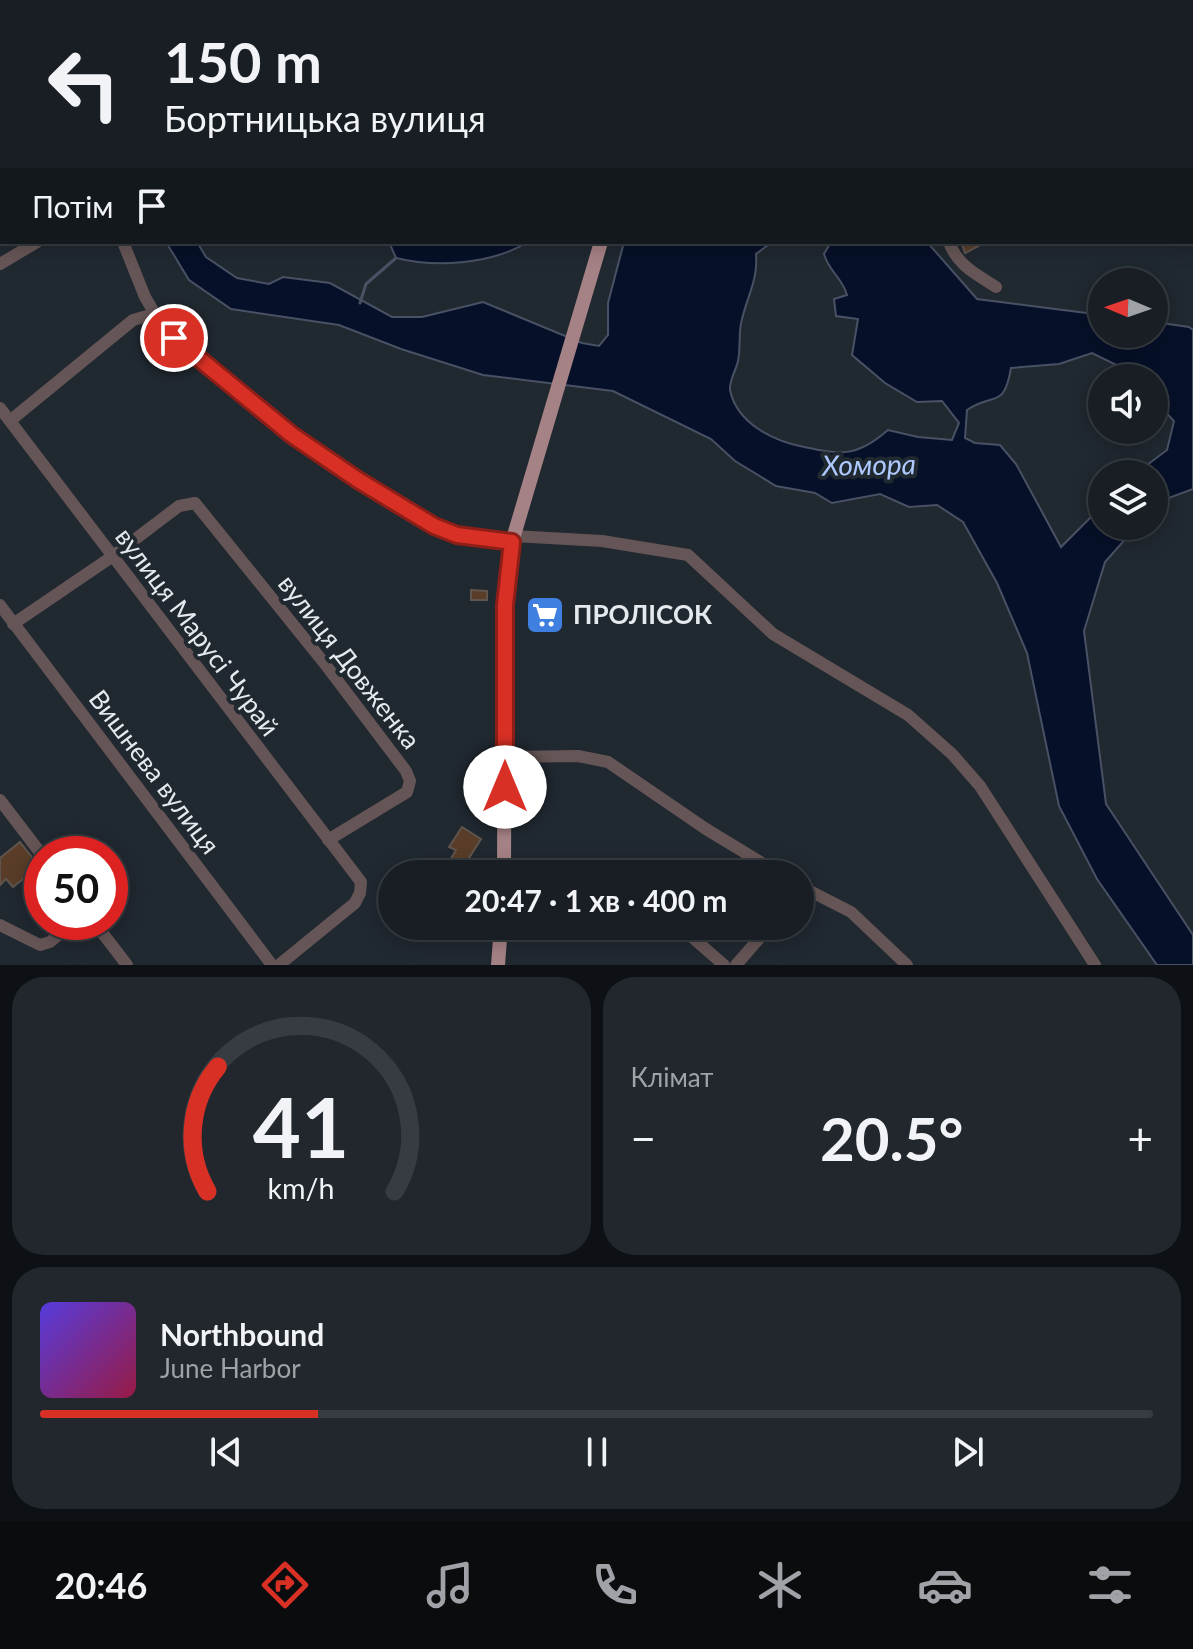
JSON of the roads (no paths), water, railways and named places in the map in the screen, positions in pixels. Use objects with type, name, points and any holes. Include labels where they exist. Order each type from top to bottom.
[{"type":"main road","points":[[504,860],[505,605],[513,539],[600,244]]},
{"type":"main road","points":[[498,965],[500,940]]},
{"type":"street","points":[[0,264],[34,244]]},
{"type":"street","points":[[124,244],[154,314],[174,338],[292,435],[434,526],[457,535],[602,541],[688,555],[773,634],[908,715],[952,754],[980,786],[1095,965]]},
{"type":"street","points":[[950,244],[966,268],[996,287]]},
{"type":"street","points":[[11,420],[133,320],[145,297]]},
{"type":"street","points":[[133,320],[154,314]]},
{"type":"street","name":"вулиця Марусі Чурай","points":[[0,408],[361,882],[355,903],[279,965]]},
{"type":"street","name":"вулиця Довженка","points":[[113,556],[179,506],[195,503],[325,664],[406,771],[410,781],[407,792],[328,840]]},
{"type":"street","points":[[8,624],[113,556]]},
{"type":"street","name":"Вишнева вулиця","points":[[0,605],[8,624],[272,965]]},
{"type":"street","points":[[505,757],[578,756],[608,762],[757,860]]},
{"type":"street","points":[[0,800],[27,836]]},
{"type":"street","points":[[814,895],[851,912],[907,965]]},
{"type":"street","points":[[0,925],[24,937]]},
{"type":"street","points":[[30,940],[40,945],[52,940]]},
{"type":"street","points":[[108,940],[127,965]]},
{"type":"street","points":[[695,940],[724,965]]},
{"type":"street","points":[[736,965],[758,940]]},
{"type":"water","name":"Хомора","points":[[167,244],[198,244],[206,257],[237,278],[269,284],[283,277],[330,283],[392,317],[422,317],[483,302],[582,343],[599,346],[608,335],[608,303],[623,244],[769,244],[756,254],[754,279],[741,324],[739,356],[730,390],[740,412],[758,429],[792,444],[829,452],[858,449],[888,430],[952,440],[959,423],[942,401],[917,402],[885,383],[852,355],[858,319],[836,316],[834,299],[847,295],[824,254],[830,244],[929,244],[977,299],[1088,313],[1088,348],[1168,348],[1168,324],[1189,327],[1193,330],[1193,489],[1168,498],[1168,460],[1154,460],[1167,450],[1174,421],[1168,415],[1168,364],[1115,364],[1092,353],[1059,364],[1011,368],[1001,395],[967,410],[965,438],[975,443],[1000,445],[1016,464],[1061,547],[1088,520],[1088,540],[1125,540],[1105,562],[1084,631],[1106,804],[1193,935],[1193,965],[1157,965],[1097,879],[1059,806],[1027,653],[997,583],[963,522],[937,505],[909,507],[880,494],[832,503],[815,493],[776,486],[735,461],[711,439],[613,391],[483,375],[339,325],[231,309],[189,280]]},
{"type":"water","points":[[390,244],[524,244],[498,255],[464,262],[429,263],[396,258]]},
{"type":"waterway","points":[[360,303],[366,284],[396,258]]},
{"type":"place","name":"ПРОЛІСОК","points":[[545,615]]}]
